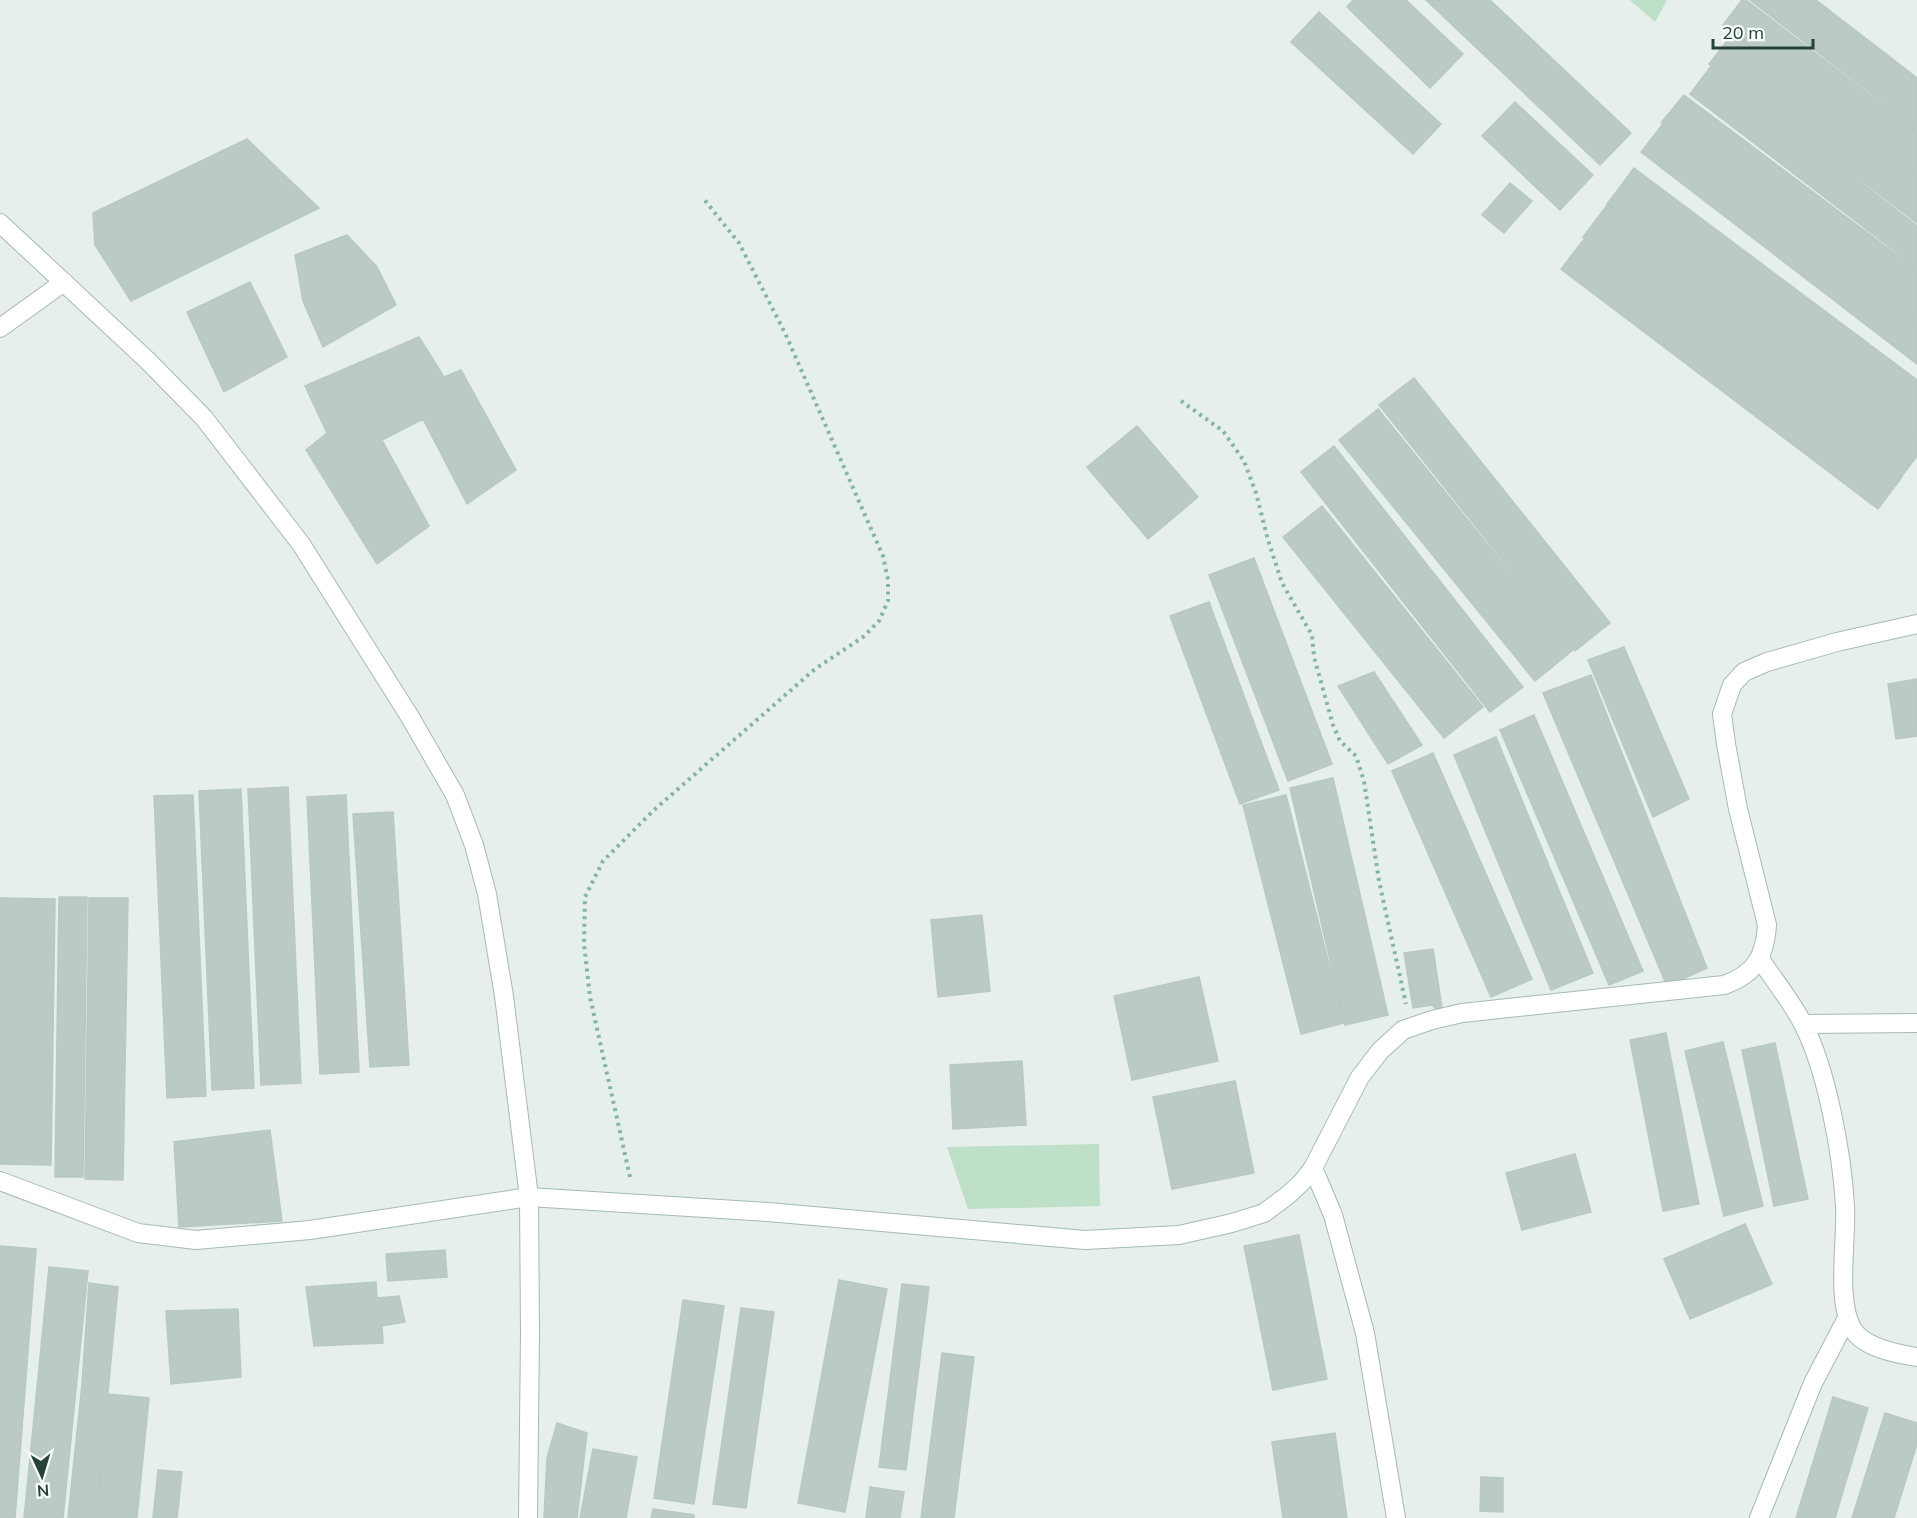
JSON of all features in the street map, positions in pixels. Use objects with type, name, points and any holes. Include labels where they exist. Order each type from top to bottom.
[{"type":"street","points":[[0,223],[147,360],[204,418],[301,544],[410,717],[455,795],[474,845],[487,894],[504,996],[529,1197],[528,1518]]},
{"type":"street","points":[[0,328],[64,282]]},
{"type":"street","points":[[0,1181],[138,1233],[196,1240],[309,1230],[529,1197],[768,1212],[1086,1240],[1179,1235],[1232,1223],[1264,1213],[1302,1182],[1313,1168],[1360,1077],[1380,1051],[1408,1028],[1462,1013],[1724,985],[1752,969],[1760,959],[1766,943],[1767,925],[1731,779],[1722,714],[1728,694],[1738,678],[1759,664],[1837,642],[1917,624]]},
{"type":"street","points":[[1760,959],[1803,1024],[1822,1071],[1837,1144],[1845,1206],[1844,1287],[1847,1317],[1857,1335],[1868,1342],[1917,1357]]},
{"type":"street","points":[[1803,1024],[1917,1023]]},
{"type":"street","points":[[1313,1168],[1333,1215],[1365,1333],[1396,1518]]},
{"type":"street","points":[[1759,1518],[1813,1383],[1847,1317]]},
{"type":"path","points":[[635,1204],[602,1043],[590,997],[584,944],[585,897],[603,861],[654,810],[815,669],[863,637],[879,621],[888,601],[888,579],[883,556],[785,333],[739,243],[703,198]]},
{"type":"path","points":[[1181,401],[1223,431],[1244,461],[1256,493],[1282,583],[1312,635],[1314,657],[1333,725],[1340,741],[1356,756],[1364,782],[1379,881],[1408,1015],[1408,1028]]},
{"type":"green space","points":[[1630,0],[1667,0],[1655,22]]},
{"type":"green space","points":[[1099,1144],[1100,1206],[968,1209],[947,1147]]},
{"type":"building","points":[[1353,0],[1406,0],[1463,54],[1430,88],[1347,7]]},
{"type":"building","points":[[1426,0],[1490,0],[1631,133],[1600,165]]},
{"type":"building","points":[[1742,0],[1746,0],[1917,131],[1917,173],[1723,25]]},
{"type":"building","points":[[1750,0],[1816,0],[1917,78],[1917,129]]},
{"type":"building","points":[[1319,12],[1441,124],[1413,154],[1291,42]]},
{"type":"building","points":[[1733,33],[1917,175],[1917,223],[1709,64]]},
{"type":"building","points":[[1711,66],[1917,226],[1917,268],[1690,94]]},
{"type":"building","points":[[1684,95],[1917,270],[1917,319],[1661,123]]},
{"type":"building","points":[[1515,102],[1593,175],[1560,210],[1482,136]]},
{"type":"building","points":[[1662,125],[1917,320],[1917,364],[1641,152]]},
{"type":"building","points":[[247,139],[319,208],[131,301],[95,245],[93,213]]},
{"type":"building","points":[[1634,168],[1917,380],[1917,435],[1607,204]]},
{"type":"building","points":[[1510,183],[1532,201],[1504,233],[1482,215]]},
{"type":"building","points":[[1608,204],[1917,436],[1917,456],[1902,476],[1583,237]]},
{"type":"building","points":[[347,235],[377,267],[396,305],[323,347],[303,301],[295,255]]},
{"type":"building","points":[[1585,238],[1902,477],[1878,509],[1561,269]]},
{"type":"building","points":[[250,282],[287,357],[224,392],[187,312]]},
{"type":"building","points":[[419,337],[444,377],[461,370],[516,470],[467,504],[423,419],[382,440],[429,526],[377,564],[306,450],[327,433],[305,386]]},
{"type":"building","points":[[1414,378],[1610,623],[1575,651],[1379,405]]},
{"type":"building","points":[[1378,409],[1573,650],[1535,681],[1339,440]]},
{"type":"building","points":[[1137,426],[1198,497],[1148,539],[1087,467]]},
{"type":"building","points":[[1334,446],[1523,687],[1490,712],[1301,472]]},
{"type":"building","points":[[1322,506],[1483,707],[1444,738],[1283,537]]},
{"type":"building","points":[[1254,558],[1332,764],[1288,781],[1209,575]]},
{"type":"building","points":[[1209,602],[1279,790],[1240,804],[1170,616]]},
{"type":"building","points":[[1624,647],[1689,799],[1653,817],[1588,660]]},
{"type":"building","points":[[1374,672],[1422,745],[1388,764],[1338,686]]},
{"type":"building","points":[[1591,675],[1707,968],[1667,986],[1543,693]]},
{"type":"building","points":[[1917,679],[1917,736],[1896,739],[1888,684]]},
{"type":"building","points":[[1534,715],[1643,971],[1609,985],[1500,730]]},
{"type":"building","points":[[1496,737],[1593,973],[1551,990],[1454,755]]},
{"type":"building","points":[[1433,753],[1532,979],[1491,997],[1392,771]]},
{"type":"building","points":[[1333,778],[1388,1015],[1345,1025],[1290,788]]},
{"type":"building","points":[[288,787],[301,1083],[261,1085],[248,789]]},
{"type":"building","points":[[241,789],[254,1088],[212,1090],[199,791]]},
{"type":"building","points":[[193,795],[206,1096],[167,1098],[154,796]]},
{"type":"building","points":[[346,795],[359,1072],[320,1074],[307,797]]},
{"type":"building","points":[[1286,795],[1344,1023],[1301,1034],[1243,805]]},
{"type":"building","points":[[393,812],[409,1065],[370,1067],[353,814]]},
{"type":"building","points":[[59,897],[87,897],[83,1177],[55,1177]]},
{"type":"building","points":[[0,898],[55,899],[51,1165],[0,1164]]},
{"type":"building","points":[[89,898],[128,898],[123,1180],[85,1179]]},
{"type":"building","points":[[982,915],[990,991],[938,997],[931,920]]},
{"type":"building","points":[[1433,949],[1442,1008],[1436,1009],[1432,1005],[1413,1008],[1404,953]]},
{"type":"building","points":[[1199,977],[1218,1061],[1132,1080],[1114,996]]},
{"type":"building","points":[[1666,1033],[1699,1204],[1663,1211],[1630,1040]]},
{"type":"building","points":[[1723,1042],[1763,1206],[1724,1216],[1685,1051]]},
{"type":"building","points":[[1775,1043],[1808,1199],[1774,1206],[1742,1050]]},
{"type":"building","points":[[1022,1061],[1026,1125],[953,1129],[950,1065]]},
{"type":"building","points":[[1235,1081],[1254,1173],[1172,1189],[1153,1097]]},
{"type":"building","points":[[270,1130],[282,1221],[179,1227],[174,1142]]},
{"type":"building","points":[[1575,1154],[1591,1212],[1522,1230],[1506,1173]]},
{"type":"building","points":[[1745,1224],[1772,1284],[1690,1319],[1664,1259]]},
{"type":"building","points":[[1299,1235],[1327,1379],[1273,1390],[1244,1246]]},
{"type":"building","points":[[0,1246],[36,1249],[15,1518],[0,1518]]},
{"type":"building","points":[[445,1250],[447,1277],[388,1281],[386,1254]]},
{"type":"building","points":[[49,1267],[88,1271],[63,1518],[24,1518]]},
{"type":"building","points":[[839,1280],[887,1289],[845,1512],[798,1503]]},
{"type":"building","points":[[376,1282],[377,1298],[399,1296],[405,1322],[382,1326],[383,1343],[314,1346],[306,1287]]},
{"type":"building","points":[[89,1283],[118,1287],[96,1518],[68,1518],[82,1384]]},
{"type":"building","points":[[902,1284],[929,1287],[906,1470],[879,1467]]},
{"type":"building","points":[[683,1300],[724,1306],[694,1504],[654,1498]]},
{"type":"building","points":[[741,1308],[774,1312],[746,1508],[713,1504]]},
{"type":"building","points":[[238,1309],[241,1377],[171,1384],[166,1311]]},
{"type":"building","points":[[942,1353],[974,1357],[954,1518],[921,1518]]},
{"type":"building","points":[[108,1394],[149,1398],[137,1518],[97,1518]]},
{"type":"building","points":[[1833,1397],[1868,1408],[1835,1518],[1796,1518]]},
{"type":"building","points":[[1885,1413],[1917,1423],[1917,1444],[1894,1518],[1852,1518]]},
{"type":"building","points":[[557,1423],[587,1433],[577,1518],[544,1518],[547,1458]]},
{"type":"building","points":[[1335,1433],[1347,1518],[1283,1518],[1272,1442]]},
{"type":"building","points":[[593,1449],[637,1457],[626,1518],[580,1518]]},
{"type":"building","points":[[158,1470],[182,1472],[177,1518],[153,1518]]},
{"type":"building","points":[[1481,1477],[1503,1478],[1503,1512],[1480,1511]]},
{"type":"building","points":[[870,1487],[904,1492],[900,1518],[866,1518]]},
{"type":"building","points":[[653,1509],[694,1515],[694,1518],[651,1518]]}]
